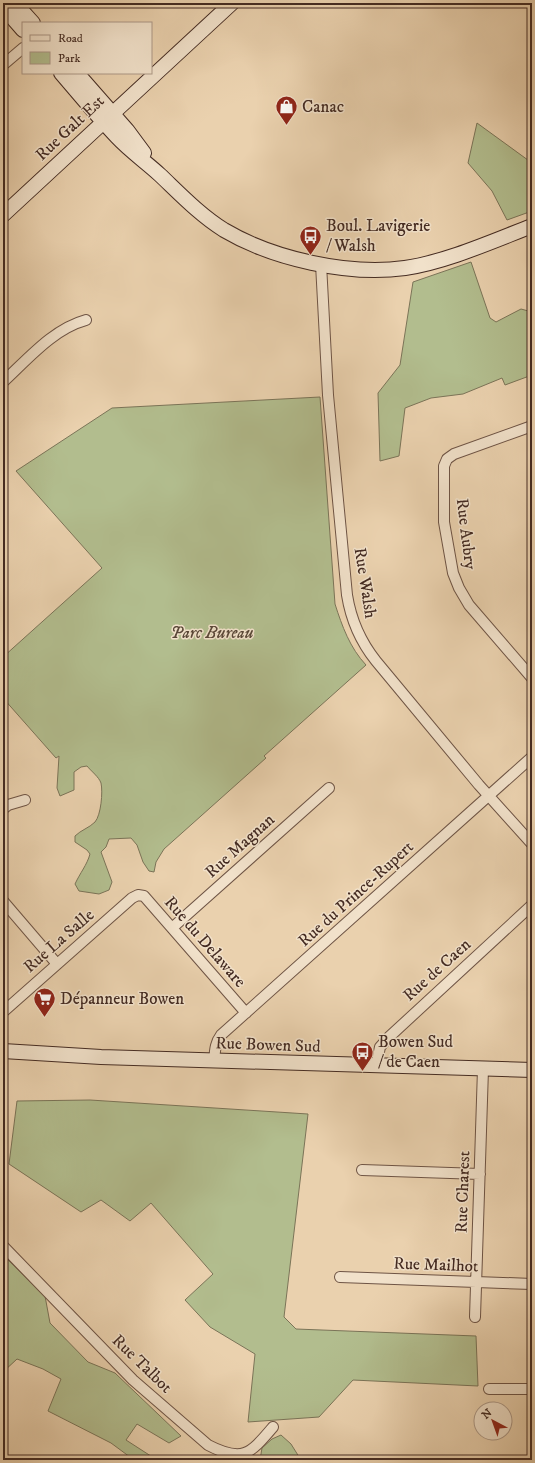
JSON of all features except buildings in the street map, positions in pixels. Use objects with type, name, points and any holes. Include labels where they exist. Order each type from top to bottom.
[{"type":"street","points":[[15,3],[32,22]]},
{"type":"street","name":"Rue Galt Est","points":[[3,214],[232,3]]},
{"type":"street","points":[[3,7],[22,29]]},
{"type":"street","points":[[3,65],[22,49]]},
{"type":"street","points":[[61,74],[108,118],[127,130],[159,174],[207,218],[246,241],[276,253],[321,264],[356,269],[404,268],[429,263],[532,226]]},
{"type":"street","points":[[78,74],[108,118]]},
{"type":"street","name":"Rue Walsh","points":[[321,264],[328,395],[347,594],[349,610],[353,622],[362,640],[376,661],[489,796],[532,844]]},
{"type":"street","points":[[3,382],[54,336],[75,322],[86,320]]},
{"type":"street","name":"Rue Aubry","points":[[532,426],[454,454],[447,459],[444,466],[444,522],[453,573],[459,588],[469,605],[532,678]]},
{"type":"street","name":"Rue du Prince-Rupert","points":[[214,1061],[215,1048],[221,1035],[532,757]]},
{"type":"street","name":"Rue Magnan","points":[[172,928],[329,788]]},
{"type":"street","points":[[3,809],[8,805],[26,800]]},
{"type":"street","name":"Rue du Delaware","points":[[138,895],[144,896],[246,1013]]},
{"type":"street","name":"Rue La Salle","points":[[3,1012],[132,898],[138,895]]},
{"type":"street","points":[[3,900],[57,964]]},
{"type":"street","name":"Rue de Caen","points":[[376,1066],[380,1047],[389,1037],[532,905]]},
{"type":"street","name":"Rue Bowen Sud","points":[[3,1051],[101,1057],[532,1070]]},
{"type":"street","name":"Rue Charest","points":[[475,1317],[483,1069]]},
{"type":"street","points":[[362,1170],[480,1174]]},
{"type":"street","name":"Rue Talbot","points":[[3,1246],[133,1380],[208,1445],[219,1452],[234,1456],[244,1455],[252,1451],[273,1427]]},
{"type":"street","name":"Rue Mailhot","points":[[340,1277],[532,1284]]},
{"type":"street","points":[[489,1389],[532,1389]]},
{"type":"green space","points":[[477,123],[532,163],[532,211],[507,220],[492,191],[468,163]]},
{"type":"green space","points":[[471,262],[490,318],[496,322],[521,309],[532,312],[532,375],[505,385],[502,378],[463,394],[431,398],[405,408],[399,456],[380,461],[378,393],[400,365],[413,282]]},
{"type":"green space","name":"Parc Bureau","points":[[320,397],[335,604],[351,644],[366,665],[264,756],[266,758],[164,849],[156,862],[154,872],[149,871],[143,862],[137,845],[131,838],[109,839],[106,847],[101,852],[112,882],[109,890],[99,894],[79,891],[75,884],[90,854],[87,850],[75,842],[75,836],[93,824],[97,819],[101,803],[101,783],[97,776],[87,766],[81,767],[74,772],[74,790],[60,796],[57,788],[59,756],[56,758],[3,698],[3,657],[102,568],[16,471],[112,408]]},
{"type":"green space","points":[[90,1100],[308,1114],[284,1317],[296,1329],[476,1336],[478,1386],[353,1380],[319,1417],[248,1422],[255,1354],[210,1327],[185,1300],[213,1274],[151,1203],[130,1221],[101,1200],[81,1212],[9,1164],[17,1101]]},
{"type":"green space","points":[[3,1255],[45,1296],[50,1323],[88,1362],[115,1373],[181,1436],[169,1443],[137,1424],[126,1440],[157,1460],[134,1460],[111,1443],[48,1411],[61,1379],[43,1369],[17,1359],[3,1372]]},
{"type":"green space","points":[[281,1435],[291,1444],[301,1460],[260,1460],[262,1448],[272,1439]]},
{"type":"place","name":"Canac","points":[[286,126]]},
{"type":"place","name":"Boul. Lavigerie / Walsh","points":[[311,256]]},
{"type":"place","name":"Dépanneur Bowen","points":[[45,1018]]},
{"type":"place","name":"Bowen Sud / de Caen","points":[[363,1072]]}]
